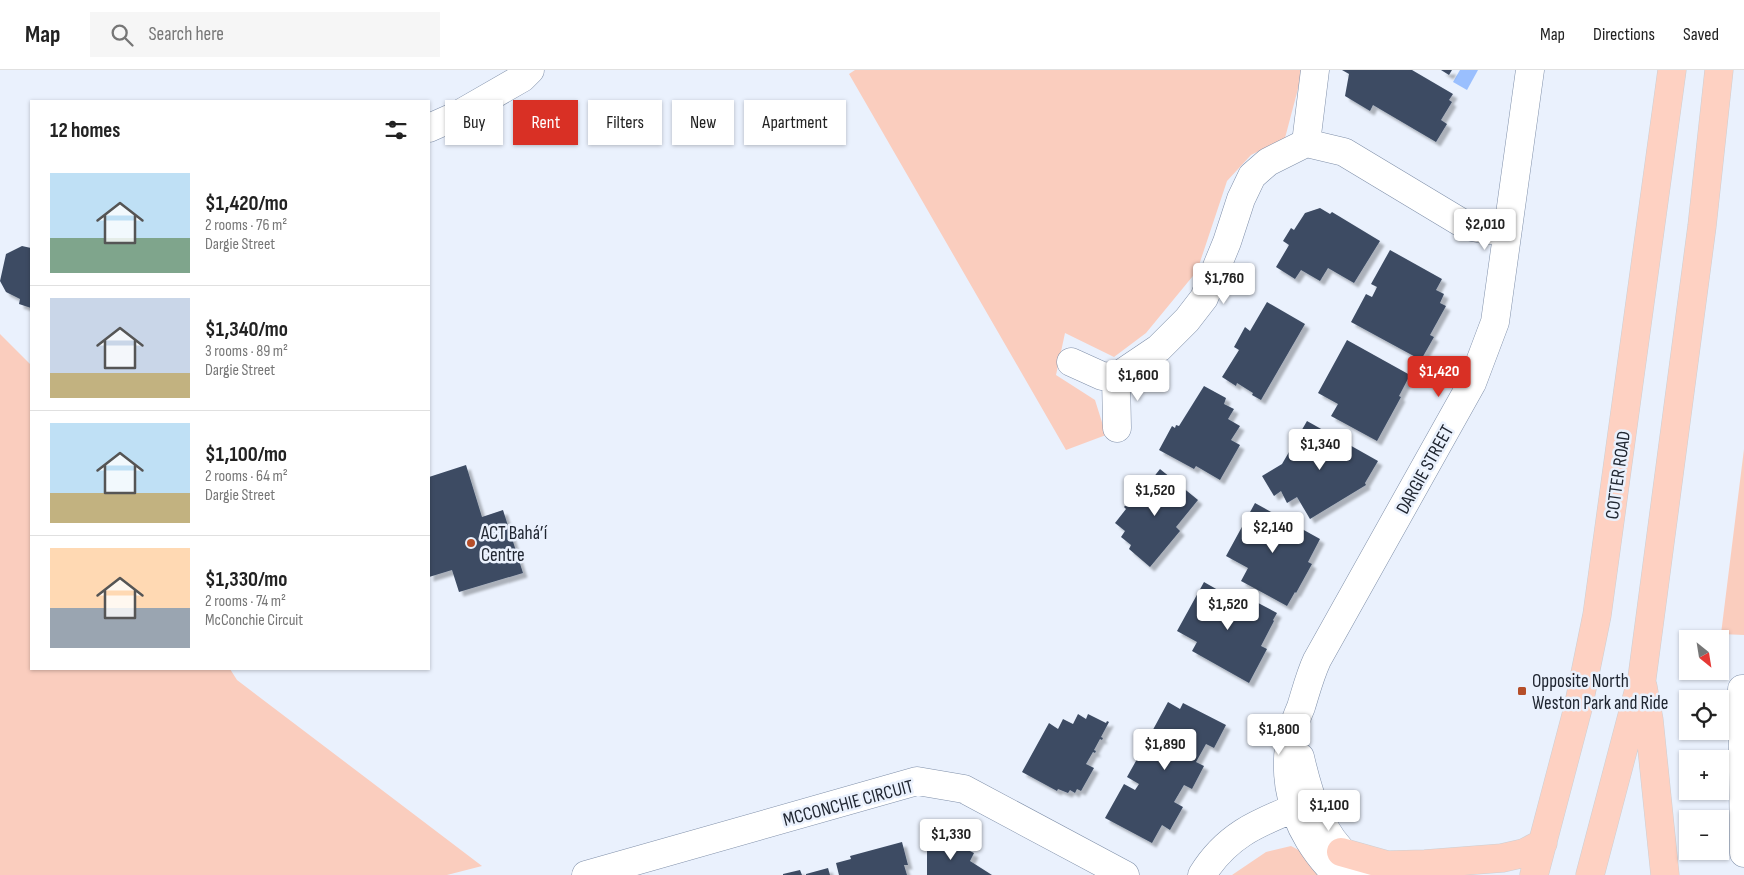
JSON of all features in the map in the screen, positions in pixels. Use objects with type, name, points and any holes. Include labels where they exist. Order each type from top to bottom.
[{"type":"main road","name":"COTTER ROAD","points":[[1534,875],[1578,708],[1597,615],[1672,70]]},
{"type":"main road","points":[[1590,875],[1642,678],[1702,226],[1719,70]]},
{"type":"main road","points":[[1642,678],[1649,720],[1665,875]]},
{"type":"main road","points":[[1339,863],[1425,864],[1502,858],[1524,853],[1543,843]]},
{"type":"street","points":[[430,128],[456,116],[522,78],[530,70]]},
{"type":"street","points":[[1306,143],[1315,70]]},
{"type":"street","name":"DARGIE STREET","points":[[1369,875],[1339,863],[1325,831],[1303,804],[1289,780],[1289,755],[1293,730],[1308,681],[1317,660],[1472,383],[1495,322],[1530,70]]},
{"type":"street","points":[[1070,362],[1102,376],[1116,377],[1159,348],[1187,320],[1204,298],[1224,251],[1241,199],[1252,176],[1268,162],[1306,143],[1344,152],[1467,226],[1488,230],[1507,230]]},
{"type":"street","points":[[1116,377],[1118,428]]},
{"type":"street","points":[[1744,689],[1742,689],[1744,853]]},
{"type":"street","name":"MCCONCHIE CIRCUIT","points":[[586,875],[917,781],[964,789],[1125,875]]},
{"type":"street","points":[[1202,875],[1213,858],[1226,844],[1241,833],[1303,804]]},
{"type":"shaded area","points":[[855,70],[1302,70],[1285,138],[1251,155],[1227,181],[1197,271],[1146,333],[1114,357],[1065,333],[1056,375],[1095,400],[1106,435],[1066,450],[849,74]]},
{"type":"shaded area","points":[[0,334],[30,364],[30,670],[231,670],[237,680],[482,866],[447,875],[0,875]]},
{"type":"shaded area","points":[[1744,449],[1744,635],[1729,634],[1729,630],[1721,630]]},
{"type":"shaded area","points":[[1291,846],[1306,854],[1321,875],[1232,875],[1266,852]]},
{"type":"water","points":[[1460,70],[1478,70],[1467,90],[1453,82]]},
{"type":"building","points":[[1342,70],[1412,70],[1453,94],[1449,100],[1452,102],[1441,120],[1447,124],[1436,142],[1373,105],[1370,111],[1345,96],[1349,74]]},
{"type":"building","points":[[1441,70],[1452,70],[1449,75]]},
{"type":"building","points":[[1320,208],[1330,214],[1332,212],[1380,241],[1354,283],[1328,268],[1320,281],[1301,270],[1295,279],[1276,267],[1289,245],[1283,241],[1291,228],[1294,230],[1305,213]]},
{"type":"building","points":[[22,246],[30,248],[30,308],[19,304],[20,299],[6,292],[0,281],[6,254]]},
{"type":"building","points":[[1390,250],[1442,279],[1436,290],[1444,294],[1440,303],[1446,306],[1430,335],[1434,337],[1421,360],[1351,322],[1366,294],[1372,297],[1377,287],[1371,284]]},
{"type":"building","points":[[1267,302],[1305,324],[1261,400],[1237,383],[1236,386],[1222,377],[1239,350],[1234,347],[1245,327],[1250,331]]},
{"type":"building","points":[[1347,340],[1410,375],[1399,396],[1401,397],[1377,441],[1331,416],[1338,404],[1318,393]]},
{"type":"building","points":[[1204,386],[1226,398],[1224,404],[1234,409],[1228,419],[1240,426],[1231,440],[1240,445],[1220,480],[1196,466],[1194,469],[1159,450],[1172,426],[1175,428],[1176,425],[1179,426]]},
{"type":"building","points":[[1307,421],[1378,461],[1365,483],[1366,485],[1310,519],[1297,497],[1287,503],[1281,491],[1274,496],[1262,476],[1282,464]]},
{"type":"building","name":"ACT Bahá’í Centre","points":[[466,465],[482,517],[503,510],[523,573],[459,592],[452,570],[430,577],[430,477]]},
{"type":"building","points":[[1160,469],[1198,500],[1176,527],[1180,531],[1150,567],[1129,549],[1131,545],[1121,537],[1125,531],[1115,523],[1126,509],[1124,507],[1142,485],[1145,488]]},
{"type":"building","points":[[1255,503],[1320,539],[1308,562],[1312,564],[1287,606],[1241,581],[1248,568],[1226,556]]},
{"type":"building","points":[[1204,582],[1237,601],[1241,594],[1277,613],[1261,646],[1267,649],[1249,683],[1192,651],[1197,642],[1177,631]]},
{"type":"building","points":[[1168,702],[1180,709],[1183,703],[1226,725],[1214,748],[1206,744],[1196,762],[1204,766],[1192,789],[1184,785],[1174,802],[1183,807],[1170,830],[1162,825],[1152,843],[1105,818],[1124,784],[1135,790],[1139,784],[1127,777],[1146,743],[1157,749],[1161,743],[1149,737]]},
{"type":"building","points":[[1078,714],[1086,719],[1088,714],[1106,723],[1107,721],[1109,722],[1101,737],[1103,738],[1102,740],[1100,739],[1094,750],[1096,751],[1095,753],[1093,752],[1086,764],[1094,768],[1081,791],[1077,789],[1075,793],[1070,790],[1068,793],[1058,789],[1057,791],[1022,772],[1049,723],[1058,729],[1063,719],[1073,724]]},
{"type":"building","points":[[902,842],[908,865],[904,865],[907,875],[839,875],[836,863],[851,859],[850,856]]},
{"type":"building","points":[[927,843],[948,843],[960,850],[962,847],[974,853],[970,861],[992,875],[927,875]]},
{"type":"building","points":[[828,868],[830,875],[806,875],[806,874]]},
{"type":"building","points":[[800,870],[802,875],[783,875],[783,874]]},
{"type":"place","name":"ACT Bahá’í Centre","points":[[471,543]]},
{"type":"place","name":"Opposite North Weston Park and Ride","points":[[1522,691]]}]
